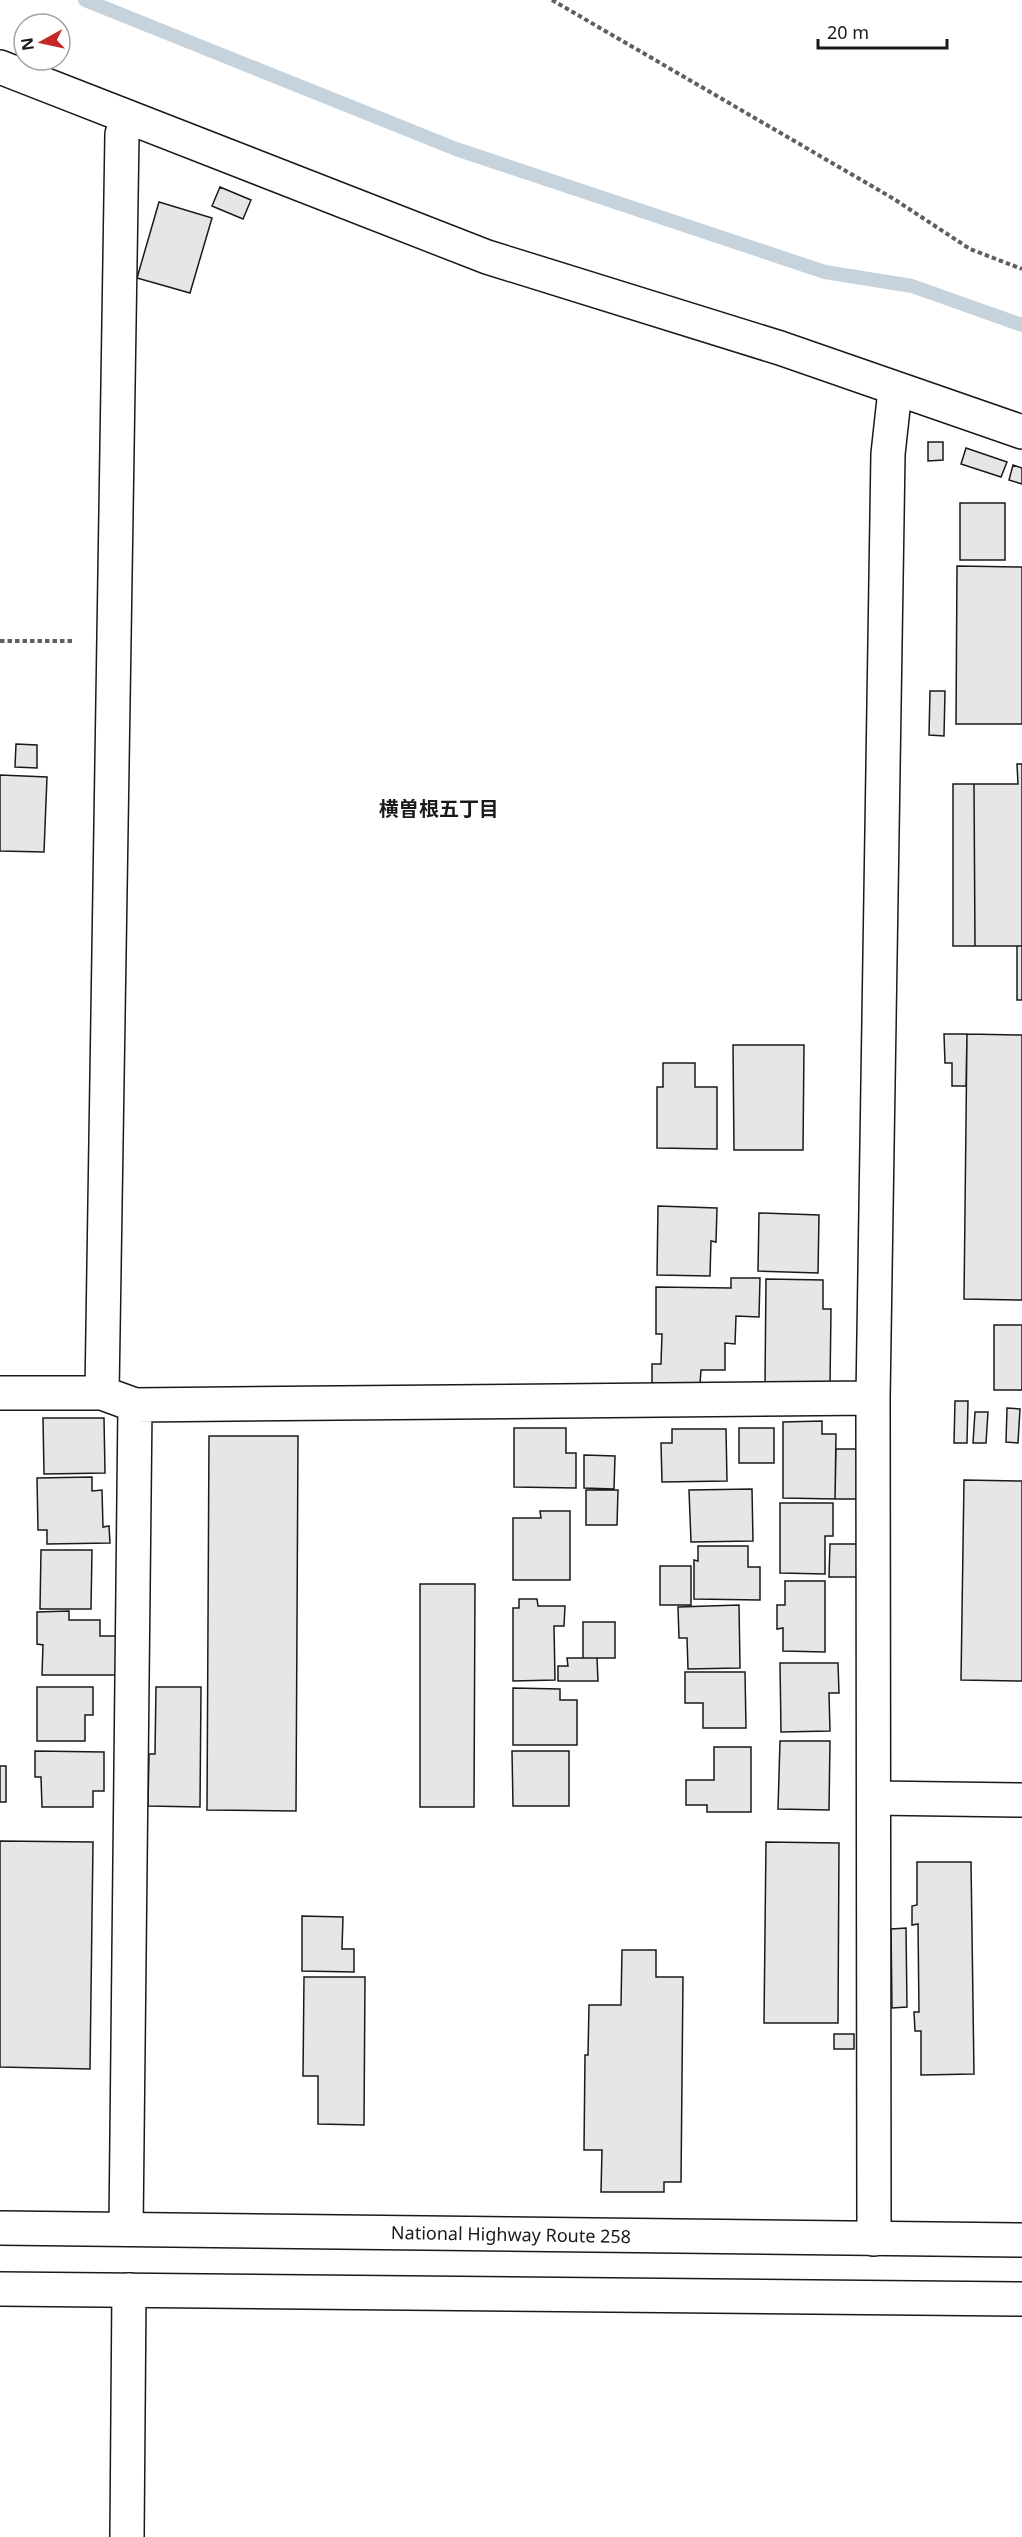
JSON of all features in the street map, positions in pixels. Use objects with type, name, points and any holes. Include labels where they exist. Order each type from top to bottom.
[{"type":"main road","points":[[0,67],[487,257],[780,348],[895,390],[1022,432]]},
{"type":"main road","points":[[102,1393],[122,134],[129,118]]},
{"type":"main road","points":[[874,2239],[873,1398],[888,454],[895,390]]},
{"type":"main road","points":[[0,1393],[102,1393],[135,1405],[873,1398]]},
{"type":"main road","points":[[126,2229],[135,1405]]},
{"type":"main road","points":[[874,1798],[1022,1800]]},
{"type":"main road","name":"National Highway Route 258","points":[[0,2228],[1022,2240]]},
{"type":"main road","points":[[0,2289],[1022,2299]]},
{"type":"main road","points":[[127,2537],[129,2290]]},
{"type":"path","points":[[552,0],[894,199],[970,249],[1022,269]]},
{"type":"path","points":[[0,641],[114,642]]},
{"type":"building","points":[[220,187],[251,200],[243,219],[212,206]]},
{"type":"building","points":[[159,202],[212,218],[190,293],[137,278]]},
{"type":"building","points":[[928,442],[943,442],[943,460],[928,461]]},
{"type":"building","points":[[966,448],[1007,462],[1001,477],[961,464]]},
{"type":"building","points":[[1013,465],[1022,468],[1022,484],[1009,480]]},
{"type":"building","points":[[960,503],[1005,503],[1005,560],[960,560]]},
{"type":"building","points":[[957,566],[1022,567],[1022,724],[956,724]]},
{"type":"building","points":[[930,691],[945,691],[944,736],[929,735]]},
{"type":"building","points":[[16,744],[37,745],[37,768],[15,767]]},
{"type":"building","points":[[1017,764],[1022,764],[1022,946],[975,946],[974,784],[1018,784]]},
{"type":"building","points":[[0,775],[47,777],[44,852],[0,851]]},
{"type":"building","points":[[953,784],[974,784],[975,946],[953,946]]},
{"type":"building","points":[[1017,946],[1022,946],[1022,1000],[1017,1000]]},
{"type":"building","points":[[944,1034],[967,1034],[966,1086],[952,1086],[952,1063],[945,1063]]},
{"type":"building","points":[[967,1034],[1022,1035],[1022,1300],[964,1299]]},
{"type":"building","points":[[733,1045],[804,1045],[803,1150],[734,1150]]},
{"type":"building","points":[[663,1063],[695,1063],[695,1087],[717,1087],[717,1149],[657,1148],[657,1087],[663,1087]]},
{"type":"building","points":[[658,1206],[717,1208],[716,1242],[711,1241],[710,1276],[657,1275]]},
{"type":"building","points":[[759,1213],[819,1215],[818,1273],[758,1271]]},
{"type":"building","points":[[731,1278],[760,1278],[759,1317],[736,1316],[735,1344],[725,1343],[725,1370],[701,1370],[700,1384],[652,1383],[652,1364],[661,1364],[662,1334],[656,1334],[656,1287],[731,1288]]},
{"type":"building","points":[[766,1279],[823,1280],[823,1309],[831,1309],[830,1386],[765,1385]]},
{"type":"building","points":[[994,1325],[1022,1325],[1022,1390],[994,1390]]},
{"type":"building","points":[[955,1401],[968,1401],[967,1443],[954,1443]]},
{"type":"building","points":[[1007,1408],[1020,1409],[1018,1443],[1006,1442]]},
{"type":"building","points":[[975,1412],[988,1412],[986,1443],[973,1443]]},
{"type":"building","points":[[43,1418],[104,1418],[105,1473],[44,1474]]},
{"type":"building","points":[[822,1421],[822,1434],[836,1434],[835,1499],[783,1498],[783,1422]]},
{"type":"building","points":[[514,1428],[566,1428],[566,1453],[576,1453],[576,1488],[514,1487]]},
{"type":"building","points":[[739,1428],[774,1428],[774,1463],[739,1463]]},
{"type":"building","points":[[672,1429],[726,1429],[727,1481],[662,1482],[661,1443],[672,1443]]},
{"type":"building","points":[[209,1436],[298,1436],[296,1811],[207,1810]]},
{"type":"building","points":[[836,1449],[859,1449],[859,1499],[835,1499]]},
{"type":"building","points":[[584,1455],[615,1456],[614,1489],[584,1488]]},
{"type":"building","points":[[92,1477],[92,1491],[102,1490],[103,1527],[109,1526],[110,1543],[47,1544],[47,1530],[38,1530],[37,1478]]},
{"type":"building","points":[[964,1480],[1022,1481],[1022,1681],[961,1680]]},
{"type":"building","points":[[752,1489],[753,1541],[691,1542],[689,1490]]},
{"type":"building","points":[[586,1490],[618,1490],[617,1525],[586,1525]]},
{"type":"building","points":[[780,1503],[833,1503],[833,1536],[825,1536],[825,1574],[780,1573]]},
{"type":"building","points":[[540,1511],[570,1511],[570,1580],[513,1580],[513,1518],[541,1518]]},
{"type":"building","points":[[830,1544],[859,1544],[858,1577],[829,1577]]},
{"type":"building","points":[[698,1546],[748,1546],[748,1567],[760,1567],[760,1600],[694,1599],[694,1560],[698,1561]]},
{"type":"building","points":[[41,1550],[92,1550],[91,1609],[40,1609]]},
{"type":"building","points":[[660,1566],[691,1566],[691,1605],[660,1605]]},
{"type":"building","points":[[785,1581],[825,1581],[825,1652],[783,1651],[783,1628],[777,1629],[777,1605],[785,1605]]},
{"type":"building","points":[[420,1584],[475,1584],[474,1807],[420,1807]]},
{"type":"building","points":[[519,1599],[537,1599],[538,1606],[565,1606],[564,1626],[554,1626],[555,1680],[513,1681],[513,1608],[519,1608]]},
{"type":"building","points":[[739,1605],[740,1668],[688,1669],[687,1638],[679,1638],[678,1607]]},
{"type":"building","points":[[69,1611],[69,1620],[100,1620],[100,1636],[118,1636],[118,1675],[42,1675],[43,1645],[37,1644],[37,1612]]},
{"type":"building","points":[[583,1622],[615,1622],[615,1658],[583,1658]]},
{"type":"building","points":[[567,1658],[597,1658],[598,1681],[558,1681],[558,1666],[568,1666]]},
{"type":"building","points":[[780,1663],[838,1663],[839,1693],[829,1693],[830,1731],[781,1732]]},
{"type":"building","points":[[685,1672],[745,1672],[746,1728],[703,1728],[703,1703],[685,1703]]},
{"type":"building","points":[[37,1687],[93,1687],[93,1715],[85,1715],[85,1741],[37,1741]]},
{"type":"building","points":[[156,1687],[201,1687],[200,1807],[148,1806],[149,1754],[155,1754]]},
{"type":"building","points":[[513,1688],[560,1689],[560,1700],[577,1700],[577,1745],[513,1745]]},
{"type":"building","points":[[780,1741],[830,1741],[829,1810],[778,1809]]},
{"type":"building","points":[[714,1747],[751,1747],[751,1812],[707,1812],[707,1805],[686,1805],[686,1780],[714,1780]]},
{"type":"building","points":[[35,1751],[104,1752],[104,1791],[93,1791],[93,1807],[42,1807],[41,1777],[35,1777]]},
{"type":"building","points":[[512,1751],[569,1751],[569,1806],[513,1806]]},
{"type":"building","points":[[0,1766],[6,1766],[6,1802],[0,1802]]},
{"type":"building","points":[[0,1841],[93,1842],[90,2069],[0,2067]]},
{"type":"building","points":[[766,1842],[839,1843],[838,2023],[764,2023]]},
{"type":"building","points":[[917,1862],[971,1862],[974,2074],[921,2075],[921,2031],[915,2031],[914,2012],[919,2012],[918,1924],[912,1925],[912,1906],[917,1905]]},
{"type":"building","points":[[302,1916],[343,1917],[342,1949],[354,1949],[354,1972],[302,1971]]},
{"type":"building","points":[[906,1928],[907,2007],[892,2008],[891,1929]]},
{"type":"building","points":[[622,1950],[656,1950],[656,1977],[683,1977],[681,2182],[664,2182],[664,2192],[601,2192],[602,2150],[584,2150],[585,2055],[588,2055],[589,2005],[621,2005]]},
{"type":"building","points":[[304,1977],[365,1977],[364,2125],[318,2124],[318,2076],[303,2076]]},
{"type":"building","points":[[834,2034],[854,2034],[854,2049],[834,2049]]},
{"type":"waterway","points":[[85,0],[456,149],[825,272],[912,286],[1022,325]]},
{"type":"district","name":"横曽根五丁目","points":[[439,808]]}]
